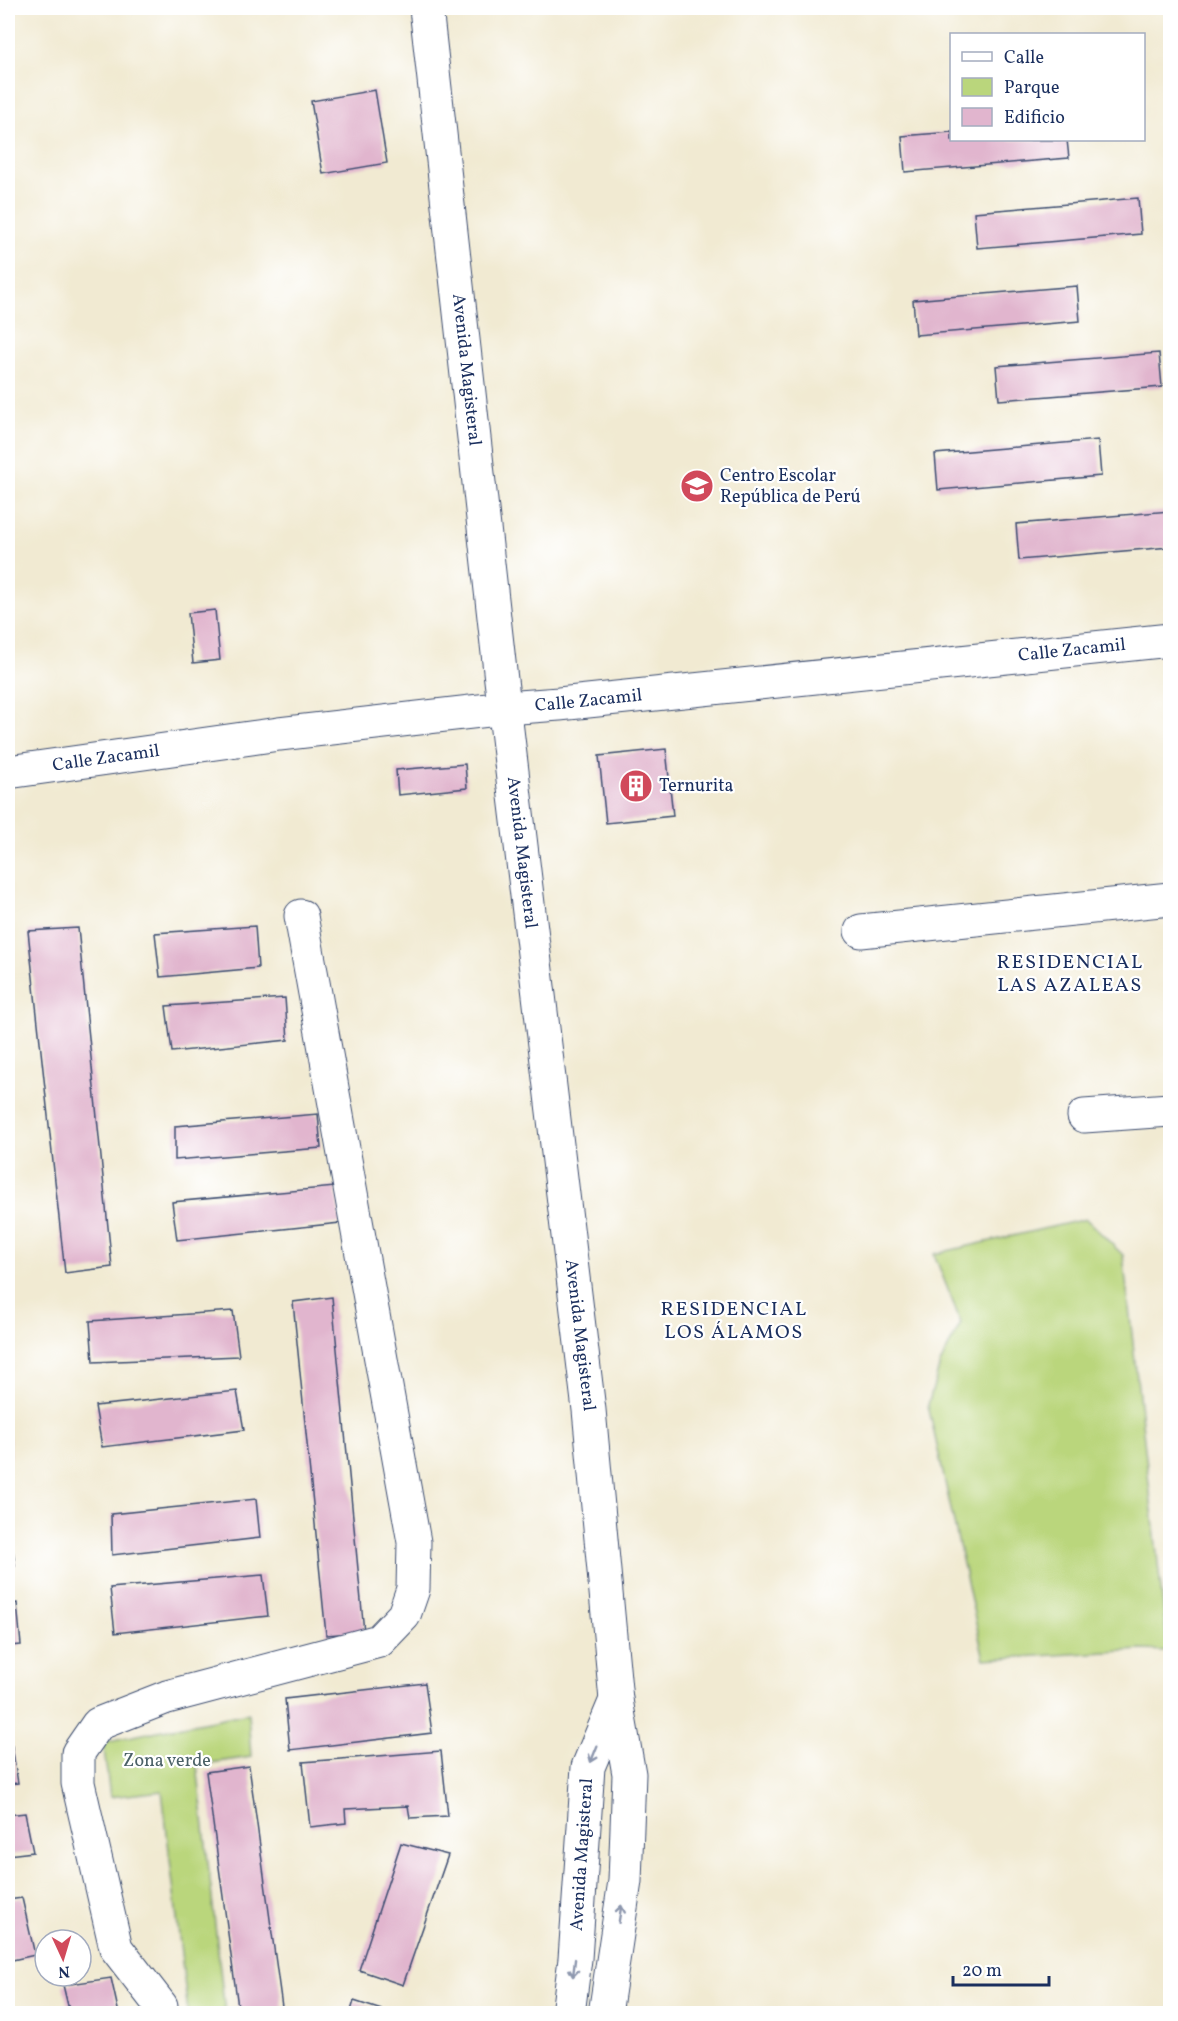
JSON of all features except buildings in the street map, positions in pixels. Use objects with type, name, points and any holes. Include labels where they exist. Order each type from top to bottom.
[{"type":"street","name":"Avenida Magisteral","points":[[426,8],[589,1410],[616,1700],[629,1774],[625,1881],[605,2013]]},
{"type":"street","name":"Calle Zacamil","points":[[8,772],[279,734],[506,708],[1170,640]]},
{"type":"street","points":[[861,931],[1170,899]]},
{"type":"street","points":[[161,2013],[161,2006],[116,1948],[78,1783],[78,1753],[98,1724],[166,1697],[379,1641],[404,1615],[413,1589],[414,1542],[301,916]]},
{"type":"street","points":[[1084,1116],[1170,1110]]},
{"type":"street","name":"Avenida Magisteral","points":[[568,2013],[575,1959],[588,1767],[616,1700]]},
{"type":"green space","points":[[1086,1219],[1123,1255],[1168,1651],[1142,1650],[984,1659],[928,1405],[940,1364],[961,1323],[934,1254]]},
{"type":"green space","name":"Zona verde","points":[[248,1713],[251,1757],[197,1765],[225,2013],[188,2013],[162,1791],[110,1797],[103,1742]]},
{"type":"place","name":"Centro Escolar República de Perú","points":[[697,486]]},
{"type":"place","name":"Ternurita","points":[[636,786]]},
{"type":"district","name":"RESIDENCIAL LAS AZALEAS","points":[[1070,974]]},
{"type":"district","name":"RESIDENCIAL LOS ÁLAMOS","points":[[734,1322]]}]
